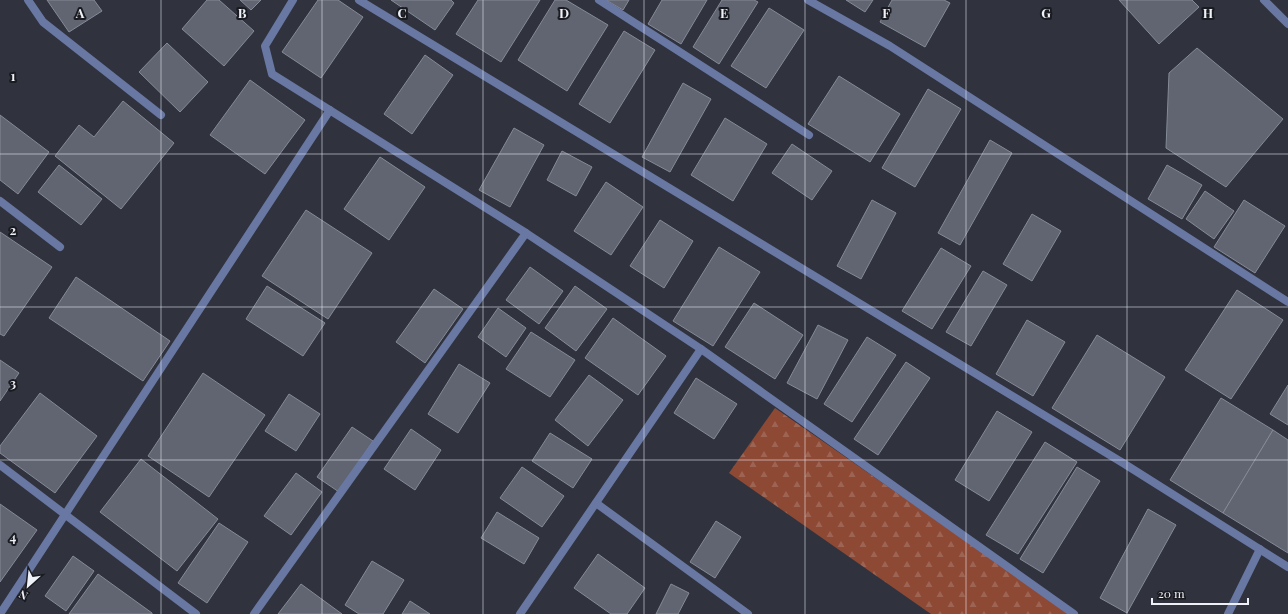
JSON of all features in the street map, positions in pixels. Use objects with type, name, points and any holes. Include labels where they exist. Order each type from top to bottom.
[{"type":"street","points":[[28,0],[43,22],[161,115]]},
{"type":"street","points":[[293,0],[265,46],[272,74],[526,233],[701,349],[1074,614]]},
{"type":"street","points":[[359,0],[1109,455],[1288,567]]},
{"type":"street","points":[[599,0],[809,135]]},
{"type":"street","points":[[808,0],[890,46],[1288,302]]},
{"type":"street","points":[[1264,0],[1288,24]]},
{"type":"street","points":[[0,614],[66,516],[330,110]]},
{"type":"street","points":[[0,201],[60,247]]},
{"type":"street","points":[[254,614],[526,233]]},
{"type":"street","points":[[520,614],[701,349]]},
{"type":"street","points":[[0,466],[196,614]]},
{"type":"street","points":[[596,503],[748,614]]},
{"type":"street","points":[[1228,614],[1260,549]]},
{"type":"green space","points":[[775,408],[1071,614],[931,614],[729,473]]},
{"type":"building","points":[[47,0],[94,0],[102,11],[69,32]]},
{"type":"building","points":[[207,0],[219,0],[254,31],[224,66],[182,29]]},
{"type":"building","points":[[240,0],[261,0],[251,10]]},
{"type":"building","points":[[318,0],[338,0],[363,17],[321,78],[282,52]]},
{"type":"building","points":[[391,0],[451,0],[454,3],[435,30]]},
{"type":"building","points":[[478,0],[540,0],[501,62],[456,34]]},
{"type":"building","points":[[555,0],[566,0],[608,25],[567,91],[518,60]]},
{"type":"building","points":[[606,0],[629,0],[623,10]]},
{"type":"building","points":[[662,0],[707,0],[681,44],[648,24]]},
{"type":"building","points":[[722,0],[754,0],[758,2],[719,64],[693,47]]},
{"type":"building","points":[[846,0],[873,0],[865,12]]},
{"type":"building","points":[[892,0],[944,0],[950,3],[925,47],[880,22]]},
{"type":"building","points":[[1119,0],[1192,0],[1199,7],[1159,44]]},
{"type":"building","points":[[769,8],[804,30],[766,88],[731,66]]},
{"type":"building","points":[[624,31],[655,50],[610,123],[579,104]]},
{"type":"building","points":[[167,43],[208,82],[180,112],[139,72]]},
{"type":"building","points":[[1197,48],[1283,119],[1226,187],[1166,148],[1169,73]]},
{"type":"building","points":[[425,55],[453,75],[412,134],[384,114]]},
{"type":"building","points":[[839,76],[900,114],[870,162],[808,124]]},
{"type":"building","points":[[250,80],[305,120],[265,174],[210,135]]},
{"type":"building","points":[[683,83],[711,99],[670,172],[642,157]]},
{"type":"building","points":[[928,89],[961,109],[915,187],[882,168]]},
{"type":"building","points":[[123,101],[174,143],[121,209],[55,156],[79,125],[94,137]]},
{"type":"building","points":[[0,115],[49,152],[18,194],[0,180]]},
{"type":"building","points":[[725,118],[767,144],[733,201],[691,175]]},
{"type":"building","points":[[514,128],[544,145],[510,207],[479,190]]},
{"type":"building","points":[[990,140],[1012,153],[960,245],[938,233]]},
{"type":"building","points":[[792,144],[832,171],[812,200],[772,173]]},
{"type":"building","points":[[562,151],[592,167],[576,196],[547,180]]},
{"type":"building","points":[[380,157],[425,187],[389,240],[344,209]]},
{"type":"building","points":[[59,165],[102,199],[81,225],[38,192]]},
{"type":"building","points":[[1167,165],[1202,185],[1182,219],[1148,199]]},
{"type":"building","points":[[606,182],[643,207],[611,255],[574,231]]},
{"type":"building","points":[[1205,191],[1234,211],[1214,239],[1186,219]]},
{"type":"building","points":[[872,200],[896,213],[861,279],[837,266]]},
{"type":"building","points":[[1244,200],[1285,226],[1255,273],[1214,247]]},
{"type":"building","points":[[306,210],[372,253],[328,319],[262,276]]},
{"type":"building","points":[[1032,214],[1061,231],[1032,281],[1003,264]]},
{"type":"building","points":[[660,220],[693,241],[664,288],[630,266]]},
{"type":"building","points":[[0,232],[52,267],[4,336],[0,334]]},
{"type":"building","points":[[719,247],[760,272],[713,346],[673,321]]},
{"type":"building","points":[[941,248],[971,266],[932,329],[902,311]]},
{"type":"building","points":[[530,267],[563,291],[539,324],[506,300]]},
{"type":"building","points":[[983,271],[1007,285],[971,346],[946,332]]},
{"type":"building","points":[[76,277],[170,341],[143,381],[49,318]]},
{"type":"building","points":[[267,286],[325,323],[303,356],[246,319]]},
{"type":"building","points":[[575,286],[607,309],[576,351],[545,328]]},
{"type":"building","points":[[434,289],[463,309],[425,363],[396,342]]},
{"type":"building","points":[[1237,290],[1283,320],[1231,399],[1185,370]]},
{"type":"building","points":[[754,303],[803,335],[775,379],[725,347]]},
{"type":"building","points":[[498,308],[526,328],[506,357],[478,337]]},
{"type":"building","points":[[613,318],[666,356],[638,395],[585,358]]},
{"type":"building","points":[[1027,320],[1065,342],[1033,396],[996,374]]},
{"type":"building","points":[[818,325],[848,340],[817,399],[787,383]]},
{"type":"building","points":[[531,332],[575,360],[550,397],[506,369]]},
{"type":"building","points":[[1097,335],[1165,377],[1120,450],[1052,408]]},
{"type":"building","points":[[867,337],[896,355],[852,422],[824,404]]},
{"type":"building","points":[[0,360],[19,373],[0,401]]},
{"type":"building","points":[[906,362],[930,378],[878,455],[854,439]]},
{"type":"building","points":[[459,364],[490,383],[458,433],[428,414]]},
{"type":"building","points":[[203,373],[265,415],[209,497],[148,456]]},
{"type":"building","points":[[589,375],[623,400],[588,446],[555,420]]},
{"type":"building","points":[[696,378],[737,404],[714,439],[674,413]]},
{"type":"building","points":[[1288,385],[1288,425],[1270,414]]},
{"type":"building","points":[[40,393],[97,436],[55,493],[0,453],[0,446]]},
{"type":"building","points":[[289,394],[320,414],[296,451],[265,431]]},
{"type":"building","points":[[1221,398],[1273,430],[1223,513],[1170,480]]},
{"type":"building","points":[[997,411],[1032,432],[989,501],[955,480]]},
{"type":"building","points":[[352,427],[373,441],[339,492],[317,477]]},
{"type":"building","points":[[411,429],[441,450],[415,490],[384,469]]},
{"type":"building","points":[[1273,430],[1288,440],[1288,553],[1223,513]]},
{"type":"building","points":[[550,433],[592,459],[573,488],[532,461]]},
{"type":"building","points":[[1045,442],[1077,462],[1018,554],[986,535]]},
{"type":"building","points":[[141,459],[218,519],[177,571],[100,512]]},
{"type":"building","points":[[522,467],[564,496],[542,527],[500,498]]},
{"type":"building","points":[[1077,467],[1100,481],[1043,573],[1020,559]]},
{"type":"building","points":[[296,473],[322,492],[291,535],[264,516]]},
{"type":"building","points":[[0,504],[37,530],[0,582]]},
{"type":"building","points":[[1148,509],[1176,525],[1127,613],[1100,598]]},
{"type":"building","points":[[497,512],[539,538],[524,564],[481,538]]},
{"type":"building","points":[[716,521],[741,537],[715,578],[690,562]]},
{"type":"building","points":[[219,523],[248,542],[207,603],[178,583]]},
{"type":"building","points":[[598,554],[645,588],[627,614],[611,614],[574,588]]},
{"type":"building","points":[[73,556],[94,571],[66,611],[45,596]]},
{"type":"building","points":[[372,561],[404,580],[383,614],[359,614],[345,605]]},
{"type":"building","points":[[98,574],[152,613],[152,614],[69,614]]},
{"type":"building","points":[[301,584],[342,614],[278,614]]},
{"type":"building","points":[[671,584],[689,593],[678,614],[656,614]]},
{"type":"building","points":[[410,601],[430,614],[402,614]]}]
